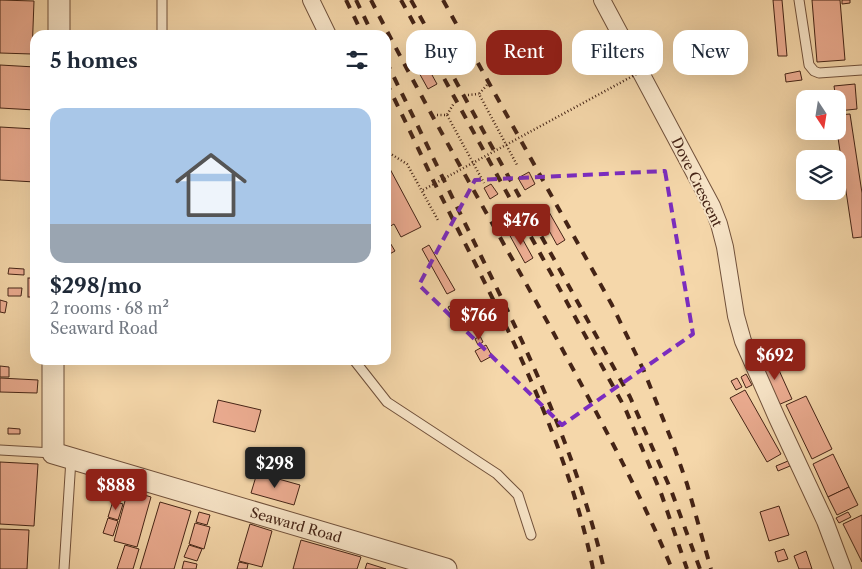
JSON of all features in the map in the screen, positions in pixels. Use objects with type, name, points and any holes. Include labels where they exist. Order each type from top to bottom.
[{"type":"street","points":[[59,0],[59,30]]},
{"type":"street","points":[[311,0],[326,30]]},
{"type":"street","name":"Dove Crescent","points":[[602,0],[712,206],[725,247],[736,316],[743,341],[825,521],[843,569]]},
{"type":"street","points":[[53,365],[62,456]]},
{"type":"street","name":"Seaward Road","points":[[62,456],[446,569]]},
{"type":"lane","points":[[162,0],[162,30]]},
{"type":"lane","points":[[799,0],[811,69],[819,73],[862,70]]},
{"type":"lane","points":[[358,365],[387,402],[497,474],[518,495],[531,536]]},
{"type":"lane","name":"Seaward Road","points":[[0,450],[62,456]]},
{"type":"lane","points":[[62,456],[64,569]]},
{"type":"path","points":[[422,190],[634,75]]},
{"type":"path","points":[[468,95],[478,94],[487,85]]},
{"type":"path","points":[[478,94],[517,165]]},
{"type":"path","points":[[448,115],[454,103]]},
{"type":"path","points":[[437,115],[448,115]]},
{"type":"path","points":[[448,115],[484,183]]},
{"type":"path","points":[[391,154],[407,164],[439,222]]},
{"type":"highlighted area","points":[[665,171],[693,334],[562,425],[419,285],[475,180]]},
{"type":"building","points":[[0,0],[34,1],[33,30],[30,30],[30,54],[0,53]]},
{"type":"building","points":[[773,0],[782,0],[787,56],[778,56]]},
{"type":"building","points":[[812,0],[840,0],[845,60],[817,62]]},
{"type":"building","points":[[842,0],[850,0],[850,3],[842,4]]},
{"type":"building","points":[[0,65],[30,67],[30,110],[0,108]]},
{"type":"building","points":[[800,71],[802,80],[786,82],[785,74]]},
{"type":"building","points":[[420,75],[432,75],[437,84],[428,89]]},
{"type":"building","points":[[855,84],[857,109],[846,110],[846,90],[835,90],[834,86]]},
{"type":"building","points":[[846,114],[850,114],[862,193],[862,237],[853,238],[846,191],[846,150],[840,150],[838,140],[846,140]]},
{"type":"building","points":[[0,127],[30,129],[30,182],[0,180]]},
{"type":"building","points":[[391,171],[421,227],[401,237],[394,224],[391,226]]},
{"type":"building","points":[[529,172],[535,184],[525,190],[518,178]]},
{"type":"building","points":[[491,184],[498,194],[490,199],[484,188]]},
{"type":"building","points":[[549,212],[565,240],[557,245],[541,216]]},
{"type":"building","points":[[517,229],[533,258],[525,263],[509,234]]},
{"type":"building","points":[[391,244],[395,251],[391,253]]},
{"type":"building","points":[[429,245],[455,290],[447,294],[422,249]]},
{"type":"building","points":[[9,268],[24,269],[24,275],[8,274]]},
{"type":"building","points":[[28,278],[30,278],[30,297],[28,297]]},
{"type":"building","points":[[8,288],[22,288],[21,296],[8,296]]},
{"type":"building","points":[[0,300],[7,302],[5,313],[0,312]]},
{"type":"building","points":[[460,301],[470,317],[457,323],[448,307]]},
{"type":"building","points":[[480,336],[483,342],[478,345],[475,339]]},
{"type":"building","points":[[486,345],[492,356],[481,362],[475,351]]},
{"type":"building","points":[[773,357],[792,399],[778,405],[759,363]]},
{"type":"building","points":[[0,366],[9,367],[9,377],[0,377]]},
{"type":"building","points":[[746,374],[752,385],[746,388],[741,377]]},
{"type":"building","points":[[0,378],[38,380],[37,393],[0,392]]},
{"type":"building","points":[[737,378],[742,387],[736,390],[731,381]]},
{"type":"building","points":[[745,390],[781,454],[767,462],[730,398]]},
{"type":"building","points":[[806,396],[832,449],[812,459],[786,405]]},
{"type":"building","points":[[218,400],[261,410],[255,432],[213,422]]},
{"type":"building","points":[[8,428],[20,429],[20,434],[8,434]]},
{"type":"building","points":[[833,454],[849,487],[828,497],[813,464]]},
{"type":"building","points":[[788,461],[790,466],[778,471],[776,466]]},
{"type":"building","points":[[0,462],[38,464],[34,526],[0,524]]},
{"type":"building","points":[[257,473],[300,485],[294,505],[251,493]]},
{"type":"building","points":[[849,487],[858,505],[837,515],[828,497]]},
{"type":"building","points":[[128,490],[151,497],[137,547],[114,541]]},
{"type":"building","points":[[113,501],[123,504],[118,520],[108,517]]},
{"type":"building","points":[[160,502],[191,511],[174,569],[140,569]]},
{"type":"building","points":[[779,506],[789,535],[769,541],[760,512]]},
{"type":"building","points":[[199,512],[210,515],[207,525],[196,522]]},
{"type":"building","points":[[848,512],[851,517],[839,523],[836,518]]},
{"type":"building","points":[[862,515],[862,562],[843,524]]},
{"type":"building","points":[[108,518],[118,521],[113,536],[103,533]]},
{"type":"building","points":[[195,523],[210,527],[204,549],[189,544]]},
{"type":"building","points":[[250,524],[272,531],[262,567],[239,561]]},
{"type":"building","points":[[0,529],[29,530],[27,569],[0,569]]},
{"type":"building","points":[[301,540],[361,557],[357,569],[293,569]]},
{"type":"building","points":[[125,545],[139,549],[133,569],[117,569]]},
{"type":"building","points":[[189,545],[202,549],[197,561],[184,557]]},
{"type":"building","points":[[784,549],[788,559],[778,562],[775,552]]},
{"type":"building","points":[[806,551],[812,569],[799,569],[794,556]]},
{"type":"building","points":[[184,561],[197,564],[196,569],[182,569]]},
{"type":"building","points":[[239,562],[248,564],[247,569],[237,569]]},
{"type":"building","points":[[367,563],[386,569],[365,569]]},
{"type":"railway","points":[[346,0],[361,30]]},
{"type":"railway","points":[[356,0],[371,30]]},
{"type":"railway","points":[[371,0],[387,30]]},
{"type":"railway","points":[[401,0],[625,408],[661,493],[687,569]]},
{"type":"railway","points":[[411,0],[630,397],[671,490],[700,569]]},
{"type":"railway","points":[[443,0],[612,305],[644,371],[687,484],[711,569]]},
{"type":"railway","points":[[391,38],[600,420],[645,508],[672,569]]},
{"type":"railway","points":[[391,71],[500,294],[552,409],[581,487],[604,569]]},
{"type":"railway","points":[[391,92],[526,369],[565,467],[581,517],[593,569]]}]
